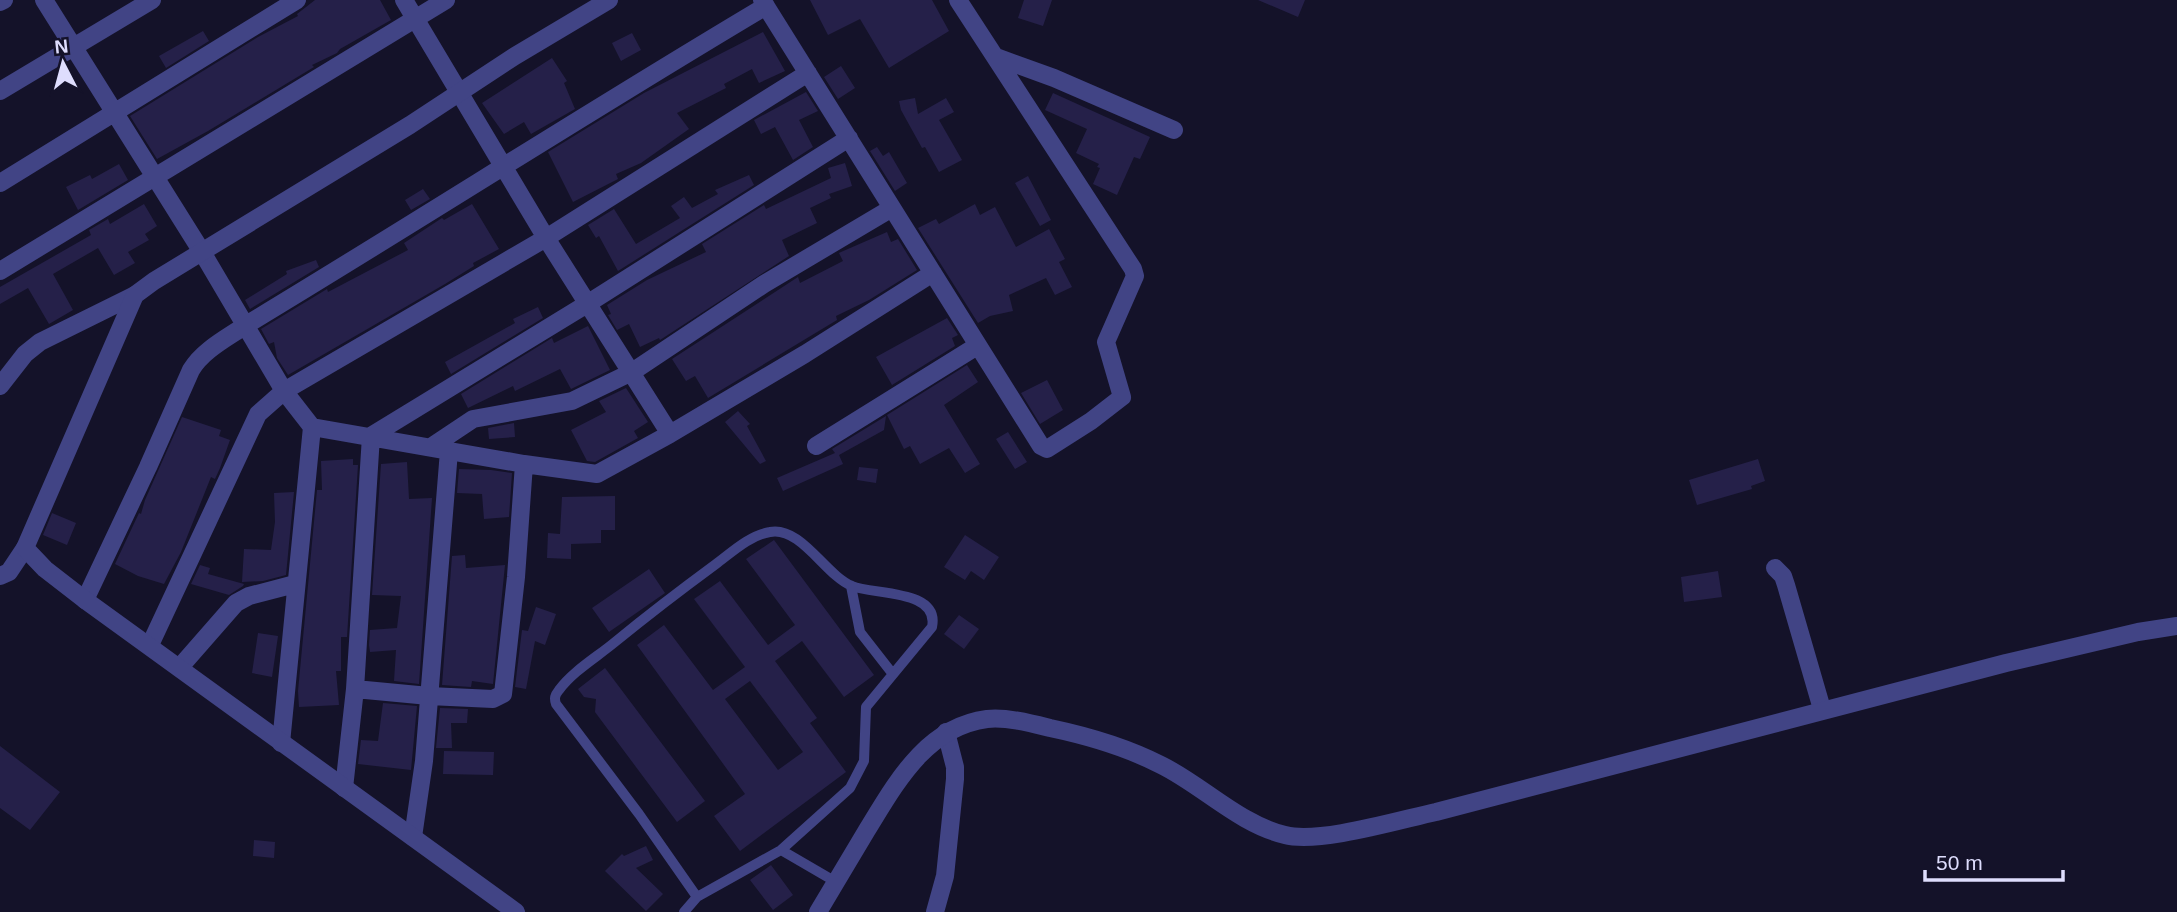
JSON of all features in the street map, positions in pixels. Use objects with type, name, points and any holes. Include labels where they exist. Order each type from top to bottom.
[{"type":"street","points":[[44,0],[202,252],[284,391],[312,427],[597,474],[670,434],[933,274]]},
{"type":"street","points":[[0,91],[152,0]]},
{"type":"street","points":[[0,183],[297,0]]},
{"type":"street","points":[[404,0],[546,238],[670,434]]},
{"type":"street","points":[[0,271],[446,0]]},
{"type":"street","points":[[0,386],[25,354],[40,342],[135,295],[609,0]]},
{"type":"street","points":[[85,600],[197,360],[246,325],[505,167],[764,3],[1041,446],[1047,449],[1091,421],[1122,397],[1107,342],[1133,283],[1133,269],[958,0]]},
{"type":"street","points":[[996,57],[1054,78],[1174,130]]},
{"type":"street","points":[[150,645],[258,414],[284,391],[546,238],[808,73]]},
{"type":"street","points":[[371,436],[587,304],[849,138]]},
{"type":"street","points":[[413,837],[425,761],[440,449],[474,419],[572,401],[632,373],[764,284],[892,208]]},
{"type":"street","points":[[0,576],[9,572],[25,548],[135,295]]},
{"type":"street","points":[[816,446],[977,346]]},
{"type":"street","points":[[281,743],[312,427]]},
{"type":"street","points":[[344,788],[355,689],[371,436]]},
{"type":"street","points":[[355,689],[493,699],[503,694],[516,577],[524,464]]},
{"type":"street","points":[[25,548],[44,569],[85,600],[516,912]]},
{"type":"street","points":[[1775,568],[1783,576],[1822,709]]},
{"type":"street","points":[[180,667],[236,603],[249,596],[295,584]]},
{"type":"street","points":[[818,912],[900,779],[929,745],[946,732],[989,719],[1025,722],[1104,742],[1159,764],[1268,830],[1287,836],[1303,837],[1436,812],[1822,709],[2138,632],[2177,626]]},
{"type":"street","points":[[935,912],[946,876],[955,779],[955,767],[946,732]]},
{"type":"lane","points":[[684,912],[697,897],[781,850],[850,788],[864,761],[866,707],[932,627],[934,619],[930,610],[919,601],[892,592],[851,586],[784,532],[768,532],[744,544],[678,591],[575,674],[557,691],[555,699],[556,704],[639,814],[697,897]]},
{"type":"lane","points":[[851,586],[860,632],[892,673]]},
{"type":"lane","points":[[781,850],[836,882]]},
{"type":"building","points":[[315,0],[380,0],[391,20],[157,159],[130,116],[258,37],[298,16],[297,14]]},
{"type":"building","points":[[810,0],[932,0],[949,31],[889,68],[860,19],[828,35]]},
{"type":"building","points":[[1024,0],[1052,0],[1043,26],[1018,18]]},
{"type":"building","points":[[1258,0],[1305,0],[1298,17]]},
{"type":"building","points":[[203,31],[209,41],[166,68],[159,56]]},
{"type":"building","points":[[763,32],[785,71],[759,83],[752,69],[724,84],[726,88],[677,113],[689,129],[641,163],[616,174],[618,179],[573,202],[548,152],[644,93]]},
{"type":"building","points":[[632,33],[641,50],[621,61],[612,43]]},
{"type":"building","points":[[552,58],[567,81],[564,83],[575,109],[531,134],[524,122],[504,134],[482,103]]},
{"type":"building","points":[[841,66],[855,88],[838,99],[824,77]]},
{"type":"building","points":[[806,92],[818,111],[799,120],[813,147],[793,160],[775,127],[761,134],[754,120]]},
{"type":"building","points":[[1053,93],[1150,137],[1140,159],[1134,157],[1117,195],[1093,184],[1100,168],[1097,167],[1099,164],[1076,153],[1087,129],[1045,110]]},
{"type":"building","points":[[915,98],[918,114],[946,98],[954,112],[939,120],[962,160],[939,172],[901,110],[899,101]]},
{"type":"building","points":[[877,147],[883,156],[889,152],[907,183],[895,191],[870,151]]},
{"type":"building","points":[[845,163],[852,186],[829,194],[831,198],[810,208],[817,223],[782,240],[789,256],[660,340],[659,338],[640,347],[629,324],[617,330],[608,315],[611,314],[607,305],[647,280],[706,252],[702,244],[764,205],[766,209],[831,178],[828,168]]},
{"type":"building","points":[[119,164],[128,180],[78,210],[66,187],[90,175],[92,179]]},
{"type":"building","points":[[749,175],[754,185],[618,271],[599,236],[596,238],[588,225],[614,209],[636,244],[680,218],[671,206],[684,197],[692,208],[718,194],[715,190]]},
{"type":"building","points":[[1028,176],[1051,220],[1040,226],[1015,183]]},
{"type":"building","points":[[423,189],[430,199],[411,210],[405,200]]},
{"type":"building","points":[[144,204],[157,226],[145,234],[149,240],[128,252],[135,263],[114,275],[98,248],[53,274],[73,310],[49,324],[28,288],[0,304],[0,287],[91,235],[89,230],[108,219],[110,224]]},
{"type":"building","points":[[472,204],[499,249],[473,263],[474,266],[445,284],[288,375],[277,358],[274,342],[269,344],[261,329],[327,289],[328,292],[408,250],[404,243],[442,218],[444,220]]},
{"type":"building","points":[[975,204],[980,215],[995,207],[1016,247],[1049,229],[1065,259],[1059,262],[1072,287],[1055,295],[1046,278],[1009,295],[1013,311],[990,316],[978,323],[918,228],[936,219],[939,224]]},
{"type":"building","points":[[887,232],[891,242],[898,239],[917,270],[869,300],[836,316],[837,320],[708,398],[695,376],[686,381],[672,359],[798,277],[800,283],[843,261],[839,253]]},
{"type":"building","points":[[316,260],[319,267],[250,309],[245,300],[287,274],[286,271]]},
{"type":"building","points":[[538,307],[543,318],[451,374],[445,362],[515,323],[513,319]]},
{"type":"building","points":[[947,318],[958,335],[952,338],[955,346],[892,385],[876,357]]},
{"type":"building","points":[[588,326],[610,370],[571,389],[560,369],[515,391],[513,386],[468,408],[461,394],[552,338],[554,343]]},
{"type":"building","points":[[967,365],[978,382],[944,405],[980,464],[965,473],[949,448],[920,464],[910,446],[904,449],[887,415]]},
{"type":"building","points":[[1047,380],[1063,410],[1040,424],[1021,393]]},
{"type":"building","points":[[626,388],[648,422],[634,431],[638,438],[595,462],[587,461],[571,430],[606,412],[599,401]]},
{"type":"building","points":[[738,411],[750,424],[747,426],[766,461],[760,464],[725,422]]},
{"type":"building","points":[[886,416],[884,430],[839,455],[843,464],[783,491],[777,478],[835,453],[832,449]]},
{"type":"building","points":[[182,417],[221,430],[219,436],[230,440],[215,479],[211,477],[181,552],[164,584],[138,576],[115,564],[139,513],[141,514]]},
{"type":"building","points":[[514,423],[515,437],[489,439],[488,428]]},
{"type":"building","points":[[1008,432],[1027,462],[1015,469],[996,439]]},
{"type":"building","points":[[353,459],[353,465],[358,465],[347,637],[341,637],[341,671],[336,671],[339,705],[299,707],[298,691],[317,490],[322,490],[321,461]]},
{"type":"building","points":[[1758,459],[1765,481],[1751,486],[1752,489],[1697,505],[1689,480]]},
{"type":"building","points":[[407,462],[409,499],[432,498],[419,684],[394,681],[396,650],[370,652],[369,645],[370,630],[397,628],[401,596],[372,595],[381,464]]},
{"type":"building","points":[[859,467],[878,469],[876,483],[857,480]]},
{"type":"building","points":[[459,469],[512,473],[509,517],[484,519],[482,494],[457,493]]},
{"type":"building","points":[[294,492],[286,575],[263,581],[242,582],[244,549],[271,550],[275,522],[274,493]]},
{"type":"building","points":[[615,496],[615,530],[601,530],[601,543],[571,544],[571,559],[547,558],[548,533],[560,534],[562,497]]},
{"type":"building","points":[[52,513],[76,523],[67,545],[43,535]]},
{"type":"building","points":[[965,535],[999,557],[984,580],[971,571],[965,580],[944,567]]},
{"type":"building","points":[[774,540],[874,675],[844,697],[802,641],[775,661],[817,718],[810,723],[846,772],[740,851],[714,816],[745,794],[637,645],[664,625],[713,690],[745,667],[694,599],[720,581],[768,645],[795,625],[746,559]],"holes":[[[750,681],[803,752],[778,770],[725,699]]]},
{"type":"building","points":[[465,555],[466,568],[505,565],[493,684],[472,681],[471,687],[442,685],[452,556]]},
{"type":"building","points":[[200,565],[210,568],[208,574],[244,584],[229,595],[191,584]]},
{"type":"building","points":[[649,569],[665,593],[609,632],[592,608]]},
{"type":"building","points":[[1718,571],[1722,597],[1684,602],[1681,577]]},
{"type":"building","points":[[536,607],[556,614],[545,645],[535,641],[526,689],[515,687],[522,630],[528,631]]},
{"type":"building","points":[[959,615],[979,629],[964,649],[944,634]]},
{"type":"building","points":[[258,633],[278,636],[272,677],[252,673]]},
{"type":"building","points":[[605,668],[705,801],[677,822],[595,712],[596,699],[584,697],[578,689]]},
{"type":"building","points":[[383,703],[417,706],[411,770],[358,764],[361,740],[378,741]]},
{"type":"building","points":[[440,708],[468,709],[467,723],[451,723],[452,748],[436,748]]},
{"type":"building","points":[[0,746],[60,792],[30,830],[0,808]]},
{"type":"building","points":[[444,751],[494,752],[493,775],[443,774]]},
{"type":"building","points":[[254,840],[275,842],[274,858],[253,856]]},
{"type":"building","points":[[646,846],[653,860],[636,868],[663,894],[646,911],[605,871],[622,854],[624,856]]},
{"type":"building","points":[[771,865],[793,895],[773,910],[750,880]]}]
